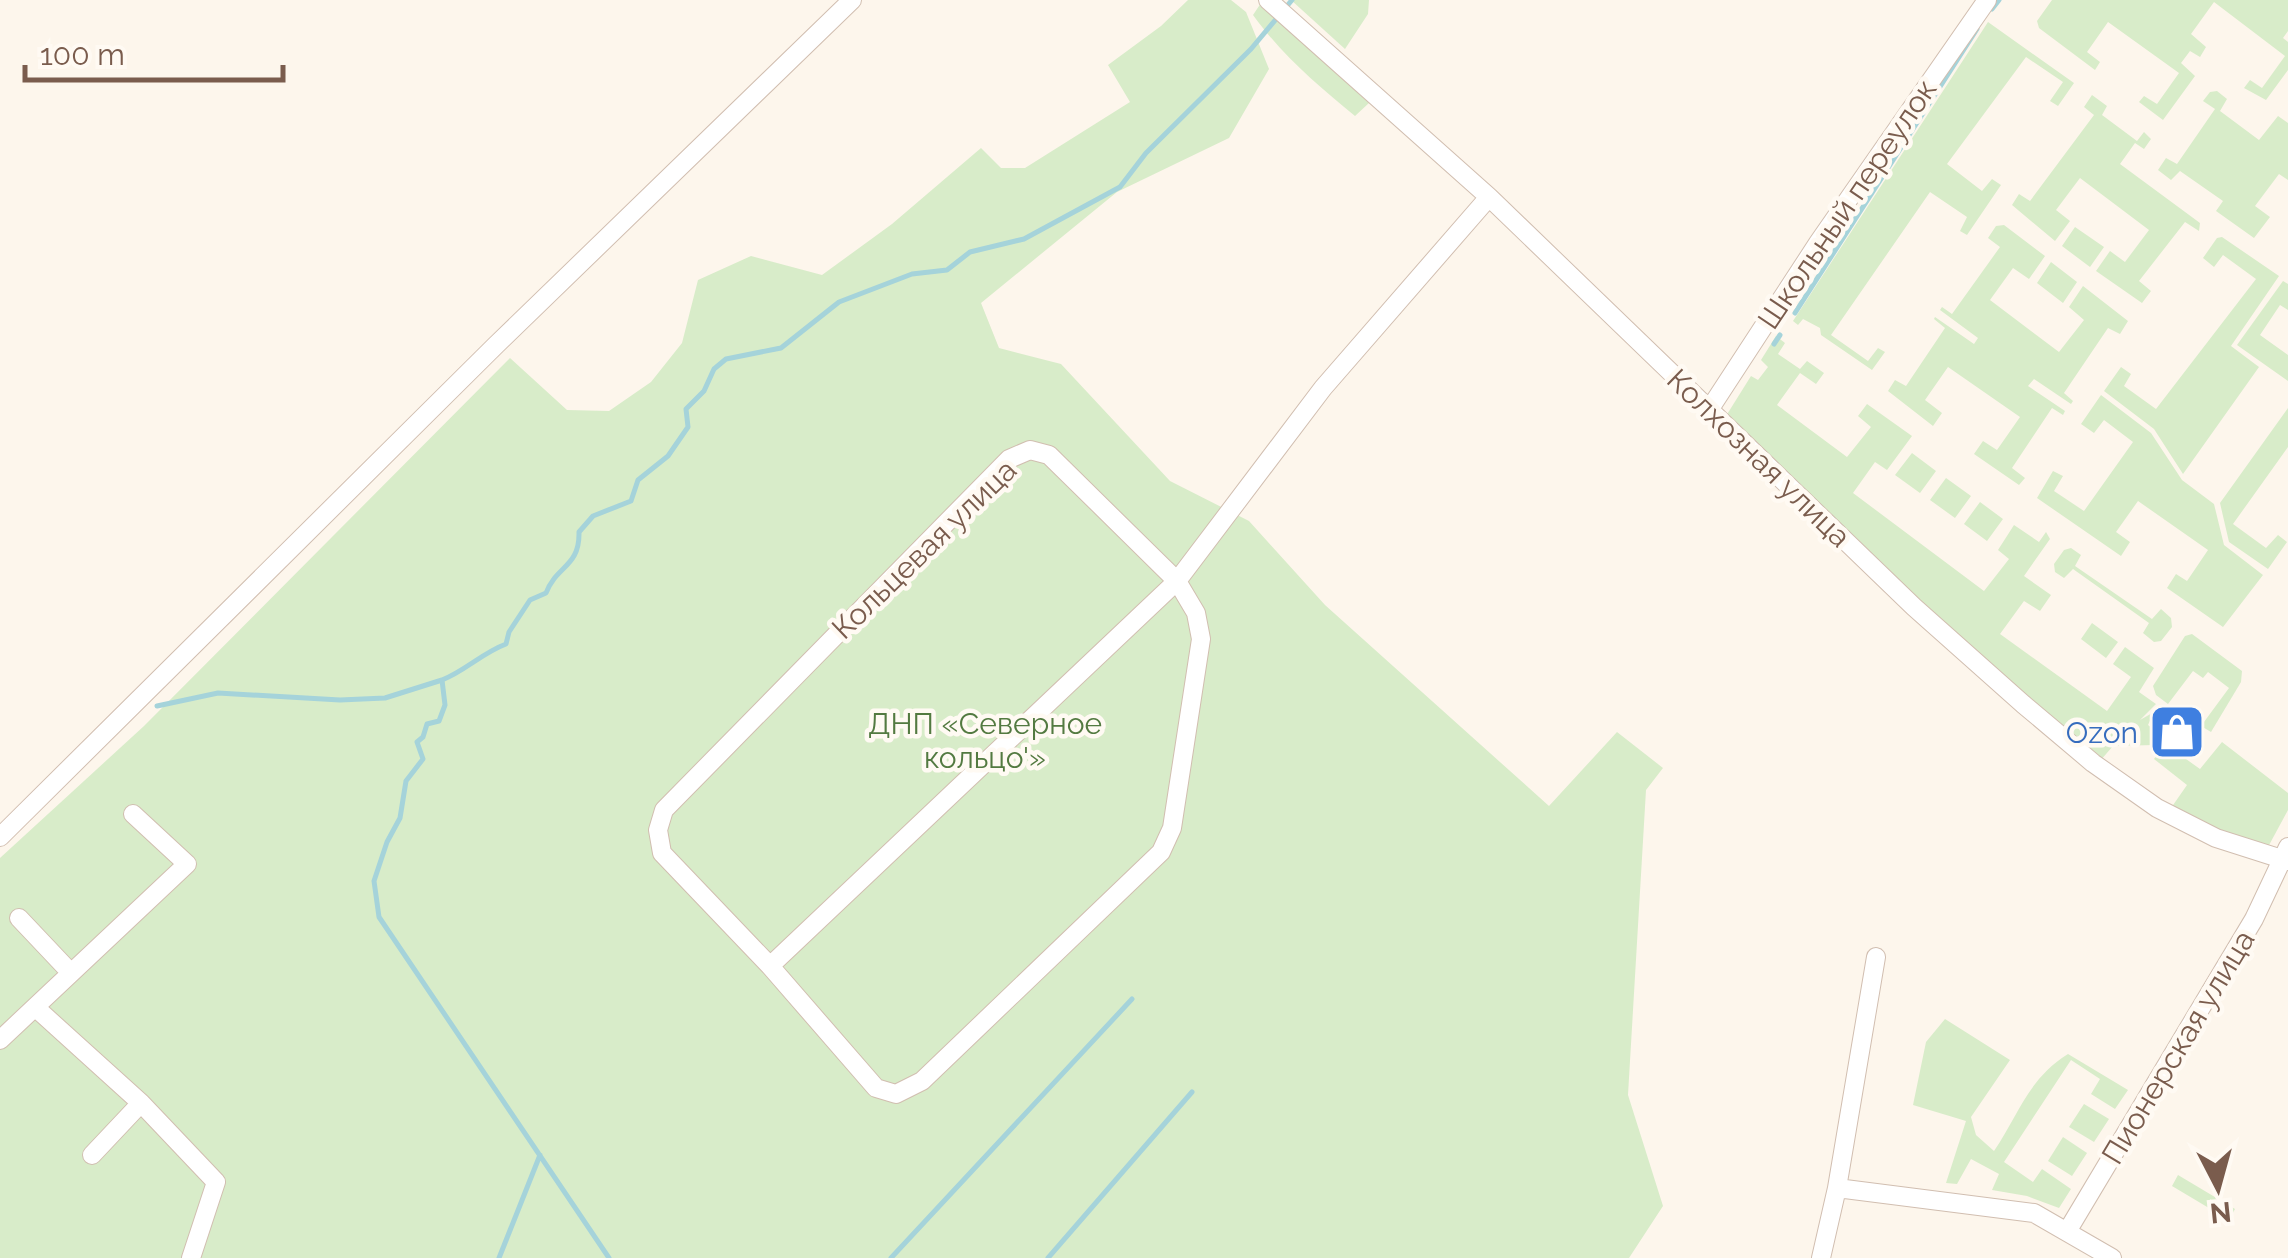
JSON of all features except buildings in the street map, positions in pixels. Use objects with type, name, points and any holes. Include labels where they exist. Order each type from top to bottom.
[{"type":"street","points":[[0,836],[852,0]]},
{"type":"street","name":"Колхозная улица","points":[[1268,0],[1489,197],[1914,607],[2093,763],[2157,808],[2216,838],[2286,856]]},
{"type":"street","name":"Школьный переулок","points":[[1709,410],[1818,243],[1988,0]]},
{"type":"street","points":[[770,966],[1176,581],[1323,388],[1489,197]]},
{"type":"street","name":"Кольцевая улица","points":[[1030,450],[1049,454],[1176,581],[1196,613],[1201,639],[1172,828],[1161,852],[922,1081],[896,1094],[876,1088],[770,966],[662,854],[658,830],[664,810],[1008,459],[1030,450]]},
{"type":"street","points":[[0,1040],[187,864],[133,814]]},
{"type":"street","name":"Пионерская улица","points":[[2068,1230],[2254,920],[2286,856]]},
{"type":"street","points":[[19,918],[71,974]]},
{"type":"street","points":[[1821,1258],[1876,958]]},
{"type":"street","points":[[36,1008],[141,1103],[216,1182],[191,1258]]},
{"type":"street","points":[[92,1155],[141,1103]]},
{"type":"street","points":[[1836,1188],[2034,1213],[2112,1258]]},
{"type":"green space","name":"ДНП «Северное кольцо'»","points":[[1188,0],[1231,0],[1246,12],[1269,69],[1229,138],[1117,192],[981,303],[999,348],[1061,364],[1170,481],[1249,521],[1325,605],[1549,806],[1617,732],[1663,768],[1646,790],[1628,1095],[1663,1206],[1629,1258],[0,1258],[0,858],[144,726],[510,358],[567,410],[609,411],[651,382],[682,343],[698,280],[751,256],[822,275],[892,224],[981,148],[1001,168],[1025,168],[1130,102],[1108,65],[1161,26]]},
{"type":"green space","points":[[1291,0],[1369,0],[1368,14],[1345,49]]},
{"type":"green space","points":[[2052,0],[2288,0],[2288,31],[2283,38],[2288,42],[2288,70],[2266,100],[2244,88],[2250,80],[2262,88],[2285,56],[2214,2],[2191,34],[2206,47],[2200,57],[2190,51],[2181,63],[2195,76],[2163,120],[2139,102],[2144,96],[2157,104],[2179,73],[2108,22],[2087,52],[2100,62],[2095,70],[2039,28],[2037,21]]},
{"type":"green space","points":[[1261,3],[1369,103],[1355,116],[1314,81],[1253,15]]},
{"type":"green space","points":[[1988,22],[2074,83],[2058,106],[2050,101],[2063,82],[2026,57],[1947,164],[1982,191],[1992,179],[2001,185],[1967,235],[1960,231],[1967,217],[1930,192],[1831,335],[1868,361],[1878,348],[1885,352],[1872,370],[1821,335],[1820,328],[1803,319],[1798,325],[1793,321]]},
{"type":"green space","points":[[2217,91],[2227,99],[2220,111],[2259,140],[2278,116],[2288,123],[2288,180],[2279,174],[2255,206],[2270,217],[2254,238],[2216,211],[2223,201],[2180,171],[2171,180],[2158,170],[2166,158],[2177,164],[2215,109],[2203,101],[2210,92]]},
{"type":"green space","points":[[2092,95],[2107,106],[2102,115],[2137,141],[2144,132],[2151,139],[2144,149],[2135,143],[2120,164],[2200,223],[2199,231],[2185,222],[2139,281],[2151,291],[2142,303],[2096,271],[2110,251],[2125,262],[2149,230],[2080,178],[2056,210],[2070,221],[2055,241],[2012,205],[2019,194],[2030,201],[2094,115],[2084,107]]},
{"type":"green space","points":[[2004,225],[2045,256],[2029,279],[2013,268],[1990,300],[2059,352],[2084,320],[2069,307],[2083,286],[2128,321],[2120,334],[2108,328],[2064,393],[2073,401],[2071,404],[2034,379],[2028,386],[2065,411],[2063,415],[2052,408],[2012,468],[2025,478],[2019,485],[1974,454],[1983,441],[1997,450],[2020,417],[1948,367],[1925,400],[1942,413],[1933,426],[1888,391],[1895,380],[1906,386],[1945,328],[1935,317],[1974,344],[1978,338],[1940,310],[1942,307],[1952,314],[2000,247],[1988,238],[1996,226]]},
{"type":"green space","points":[[2075,227],[2104,247],[2090,267],[2062,246]]},
{"type":"green space","points":[[2222,237],[2279,276],[2231,346],[2259,367],[2183,474],[2154,429],[2104,391],[2121,367],[2131,374],[2124,386],[2156,409],[2256,279],[2223,255],[2214,267],[2203,258],[2217,238]]},
{"type":"green space","points":[[2051,262],[2077,282],[2063,303],[2037,283]]},
{"type":"green space","points":[[2283,281],[2288,284],[2288,310],[2280,305],[2260,335],[2288,355],[2288,381],[2237,345]]},
{"type":"green space","points":[[1776,336],[1785,343],[1778,354],[1800,369],[1807,361],[1824,373],[1816,384],[1800,373],[1777,405],[1847,457],[1871,427],[1858,416],[1867,404],[1912,436],[1887,470],[1875,462],[1853,493],[1984,591],[2009,559],[1998,550],[2014,525],[2039,542],[2046,532],[2050,539],[2024,576],[2051,595],[2040,611],[2024,601],[2000,634],[2107,711],[2131,677],[2113,664],[2125,647],[2154,668],[2139,692],[2156,704],[2140,720],[2154,712],[2148,725],[2161,735],[2155,745],[2113,746],[2100,761],[1921,603],[1726,416],[1751,376],[1758,380],[1768,367],[1761,360]]},
{"type":"green space","points":[[2101,395],[2151,433],[2182,480],[2214,504],[2224,545],[2263,575],[2223,627],[2167,588],[2176,574],[2187,581],[2208,550],[2138,501],[2116,532],[2130,542],[2121,556],[2037,498],[2053,471],[2063,476],[2054,491],[2084,511],[2133,442],[2104,420],[2094,433],[2081,424]]},
{"type":"green space","points":[[2288,408],[2288,447],[2233,524],[2266,548],[2278,535],[2287,542],[2268,569],[2229,542],[2220,503]]},
{"type":"green space","points":[[1912,453],[1936,471],[1920,493],[1895,475]]},
{"type":"green space","points":[[1946,478],[1971,496],[1955,518],[1930,500]]},
{"type":"green space","points":[[1980,502],[2003,519],[1987,541],[1964,524]]},
{"type":"green space","points":[[2071,548],[2081,555],[2075,566],[2152,619],[2161,609],[2171,618],[2172,627],[2161,641],[2154,642],[2143,633],[2149,623],[2073,569],[2064,578],[2055,572],[2054,564],[2064,550]]},
{"type":"green space","points":[[2092,623],[2118,642],[2106,658],[2081,639]]},
{"type":"green space","points":[[2192,634],[2242,671],[2241,682],[2211,732],[2201,726],[2229,688],[2208,672],[2203,678],[2193,671],[2168,704],[2156,695],[2153,686],[2185,636]]},
{"type":"green space","points":[[2222,742],[2288,793],[2288,810],[2268,847],[2220,833],[2171,808],[2187,785],[2154,759],[2165,744],[2200,769]]},
{"type":"green space","points":[[1945,1019],[2010,1060],[1971,1117],[1976,1135],[1994,1151],[2043,1074],[2068,1054],[2128,1090],[2115,1109],[2091,1094],[2100,1079],[2071,1060],[2004,1162],[2033,1182],[2042,1169],[2071,1189],[2059,1208],[2027,1196],[1992,1190],[1999,1174],[1971,1159],[1957,1184],[1946,1183],[1966,1121],[1913,1105],[1926,1042]]},
{"type":"green space","points":[[2084,1104],[2109,1119],[2094,1142],[2069,1127]]},
{"type":"green space","points":[[2063,1137],[2087,1153],[2072,1176],[2048,1161]]},
{"type":"green space","points":[[2178,1175],[2235,1209],[2229,1220],[2172,1186]]},
{"type":"waterway","points":[[609,1258],[379,917],[374,881],[400,818],[406,781],[423,759],[417,742],[427,724],[439,721],[445,705],[442,680],[506,644],[509,632],[530,600],[546,593],[572,560],[579,532],[593,516],[631,501],[638,480],[668,456],[688,427],[686,409],[704,391],[714,369],[726,359],[781,348],[839,302],[912,274],[947,270],[970,252],[1024,239],[1120,187],[1146,153],[1251,49],[1292,0]]},
{"type":"waterway","points":[[1992,9],[1999,0]]},
{"type":"waterway","points":[[1795,313],[1977,29]]},
{"type":"waterway","points":[[1774,344],[1780,335]]},
{"type":"waterway","points":[[157,706],[218,693],[340,700],[385,698],[442,680]]},
{"type":"waterway","points":[[891,1258],[1132,999]]},
{"type":"waterway","points":[[1048,1258],[1192,1092]]},
{"type":"waterway","points":[[499,1258],[540,1155]]},
{"type":"place","name":"Ozon","points":[[2177,732]]}]
